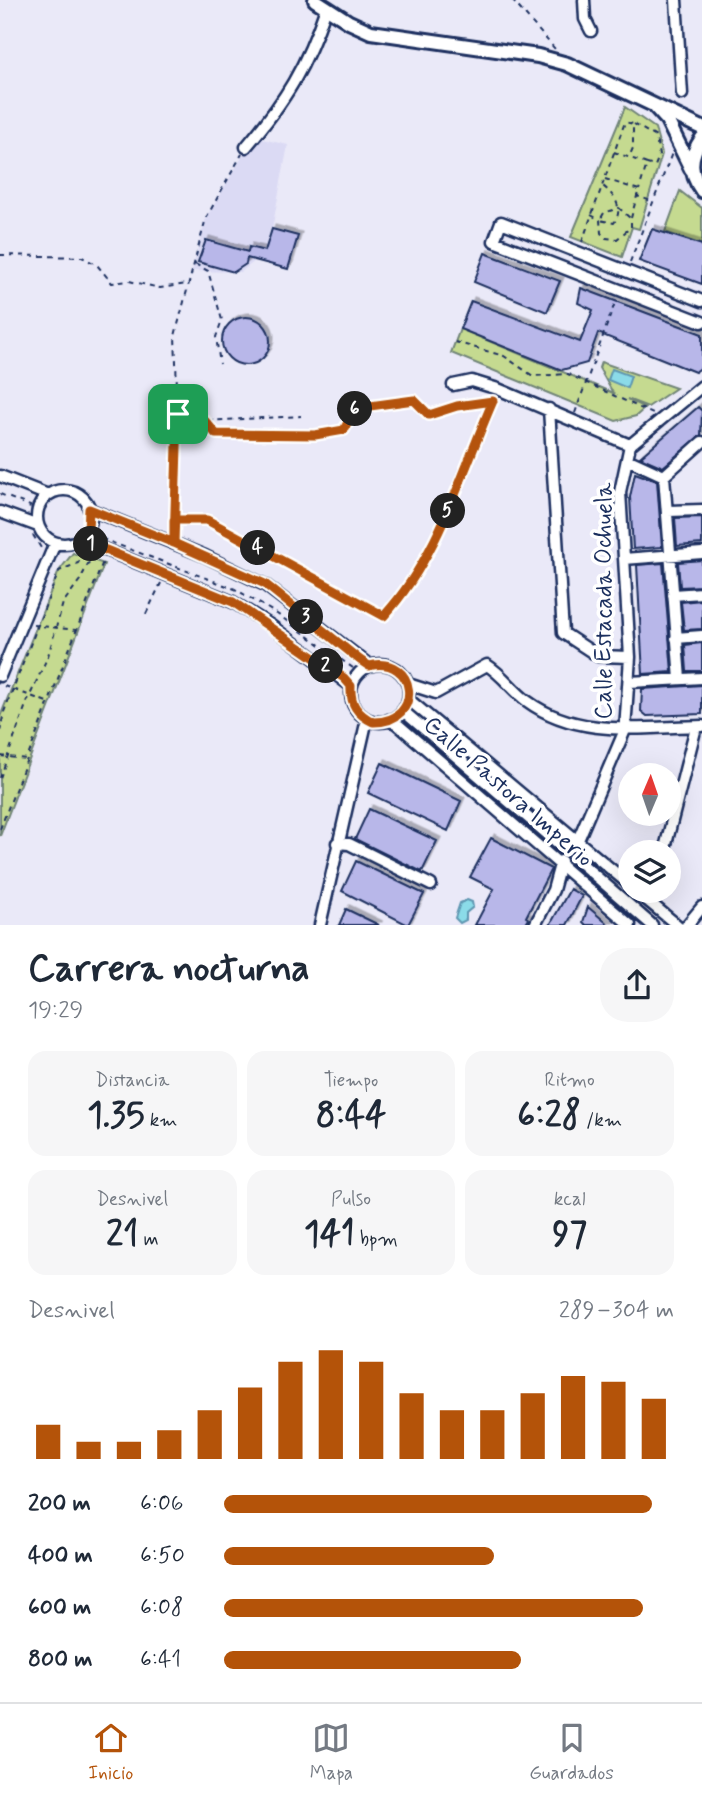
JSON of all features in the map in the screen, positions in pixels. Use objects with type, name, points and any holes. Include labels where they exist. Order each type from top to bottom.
[{"type":"main road","points":[[315,0],[371,32],[538,56],[567,64],[702,128]]},
{"type":"main road","points":[[654,105],[667,120],[702,191]]},
{"type":"main road","points":[[691,169],[692,157],[702,138]]},
{"type":"street","points":[[583,0],[585,19],[591,31]]},
{"type":"street","points":[[676,0],[682,94]]},
{"type":"street","points":[[246,147],[274,115],[310,57],[326,8]]},
{"type":"street","points":[[702,301],[501,222],[494,240],[702,322]]},
{"type":"street","points":[[453,385],[472,381],[498,389],[631,445],[699,392]]},
{"type":"street","points":[[548,409],[563,634],[598,656],[630,657]]},
{"type":"street","points":[[664,477],[702,442]]},
{"type":"street","name":"Calle Estacada Ochuela","points":[[578,840],[625,730],[630,657],[620,492],[631,445]]},
{"type":"street","points":[[627,459],[664,477]]},
{"type":"street","points":[[0,476],[48,495]]},
{"type":"street","points":[[664,477],[680,679]]},
{"type":"street","points":[[79,539],[233,602],[347,682],[354,705],[367,719],[388,720],[402,711],[408,699],[408,684],[403,675],[388,664],[364,663],[265,584],[95,511],[81,496],[71,491],[48,495],[37,511],[38,526],[43,535],[55,543],[72,543],[88,530],[95,511]]},
{"type":"street","points":[[668,511],[702,510]]},
{"type":"street","points":[[0,512],[38,526]]},
{"type":"street","points":[[0,676],[55,543]]},
{"type":"street","points":[[624,559],[702,553]]},
{"type":"street","points":[[673,595],[702,593]]},
{"type":"street","points":[[676,638],[702,636]]},
{"type":"street","points":[[347,682],[358,674],[364,663]]},
{"type":"street","points":[[427,714],[428,705],[436,693],[487,665],[502,674],[527,701],[559,718],[598,728],[625,730],[699,726],[667,840]]},
{"type":"street","points":[[630,682],[702,678]]},
{"type":"street","points":[[408,684],[436,693]]},
{"type":"street","name":"Calle Pastora Imperio","points":[[408,699],[618,875]]},
{"type":"street","points":[[402,711],[566,850]]},
{"type":"street","points":[[320,925],[367,719]]},
{"type":"street","name":"Calle Pastora Imperio","points":[[388,720],[396,723],[630,925]]},
{"type":"street","points":[[535,925],[553,890],[566,850],[578,840]]},
{"type":"street","points":[[561,865],[571,866],[576,859],[580,852],[578,840]]},
{"type":"street","points":[[337,843],[349,844],[431,885]]},
{"type":"street","points":[[576,859],[652,925]]},
{"type":"street","points":[[650,903],[677,925]]},
{"type":"street","points":[[687,925],[702,907]]},
{"type":"path","points":[[512,0],[533,20],[567,64]]},
{"type":"path","points":[[576,252],[625,122],[656,138],[659,156],[655,166],[614,152]]},
{"type":"path","points":[[629,157],[633,148],[633,124]]},
{"type":"path","points":[[174,543],[178,414],[175,336],[206,218],[246,147]]},
{"type":"path","points":[[619,208],[604,212],[600,220],[601,233],[606,239],[617,239],[626,234],[647,164]]},
{"type":"path","points":[[605,178],[639,190]]},
{"type":"path","points":[[602,185],[631,219]]},
{"type":"path","points":[[637,196],[652,201]]},
{"type":"path","points":[[591,215],[614,223],[619,208]]},
{"type":"path","points":[[0,255],[82,257],[97,265],[112,283],[129,281],[160,288],[189,284]]},
{"type":"path","points":[[194,263],[208,271],[222,320],[216,337],[220,364]]},
{"type":"path","points":[[455,342],[504,356],[533,376],[568,374],[645,408],[661,420]]},
{"type":"path","points":[[174,520],[207,520],[384,616],[400,599],[440,530],[498,389]]},
{"type":"path","points":[[205,421],[216,434],[315,435],[344,430],[355,408],[385,402],[414,400],[429,415],[457,406],[493,401]]},
{"type":"path","points":[[178,414],[205,421],[301,416]]},
{"type":"path","points":[[92,533],[95,511]]},
{"type":"path","points":[[0,778],[30,695],[48,656],[63,603],[80,580],[96,546]]},
{"type":"path","points":[[0,732],[13,689],[58,571],[78,563],[85,551]]},
{"type":"path","points":[[0,829],[107,551]]},
{"type":"path","points":[[146,614],[166,573]]},
{"type":"path","points":[[22,622],[76,630]]},
{"type":"path","points":[[347,682],[364,663]]},
{"type":"path","points":[[0,684],[47,702]]},
{"type":"path","points":[[0,756],[26,759]]},
{"type":"shaded area","points":[[254,137],[288,145],[272,229],[298,236],[288,269],[255,261],[241,272],[192,271],[206,218]]},
{"type":"green space","points":[[625,107],[655,128],[662,154],[639,229],[632,227],[622,257],[571,237]]},
{"type":"green space","points":[[680,191],[702,208],[702,245],[665,232]]},
{"type":"green space","points":[[460,329],[613,393],[599,368],[601,362],[676,388],[648,407],[627,399],[645,408],[636,416],[616,421],[451,353]]},
{"type":"green space","points":[[73,553],[104,564],[0,836],[0,717],[59,571]]},
{"type":"water","points":[[612,369],[631,376],[627,388],[608,380]]},
{"type":"water","points":[[467,900],[472,902],[473,907],[466,913],[466,920],[460,923],[455,918],[460,903]]},
{"type":"building","points":[[272,229],[298,236],[288,269],[247,258],[246,264],[234,272],[198,262],[206,240],[248,252],[249,247],[265,251]]},
{"type":"building","points":[[652,229],[702,245],[702,284],[639,261]]},
{"type":"building","points":[[485,253],[560,281],[547,312],[474,282]]},
{"type":"building","points":[[581,288],[702,334],[702,367],[695,372],[598,333],[587,363],[562,370],[460,329],[471,301],[580,342],[593,310],[578,303]]},
{"type":"building","points":[[246,317],[263,324],[270,341],[263,358],[246,365],[229,358],[222,341],[229,324]]},
{"type":"building","points":[[698,407],[702,411],[701,435],[663,467],[640,457]]},
{"type":"building","points":[[635,473],[657,481],[662,547],[633,549],[630,497]]},
{"type":"building","points":[[702,517],[702,544],[677,546],[675,518]]},
{"type":"building","points":[[702,560],[702,586],[680,587],[678,562]]},
{"type":"building","points":[[663,563],[672,672],[643,674],[637,565]]},
{"type":"building","points":[[702,600],[702,629],[684,630],[681,602]]},
{"type":"building","points":[[702,643],[702,671],[687,671],[685,645]]},
{"type":"building","points":[[702,685],[702,714],[647,716],[641,711],[642,689]]},
{"type":"building","points":[[382,763],[461,801],[448,831],[368,793]]},
{"type":"building","points":[[369,809],[437,841],[422,872],[355,839]]},
{"type":"building","points":[[491,838],[551,869],[526,917],[529,919],[525,925],[475,925],[494,889],[470,877]]},
{"type":"building","points":[[356,861],[424,894],[408,925],[342,891]]},
{"type":"building","points":[[570,889],[582,896],[567,925],[550,925]]},
{"type":"building","points":[[588,907],[609,925],[586,925],[583,922]]},
{"type":"building","points":[[346,909],[379,925],[339,925]]},
{"type":"route","points":[[178,414],[175,491],[174,543],[89,509],[91,521],[88,530],[79,539],[233,602],[344,678],[351,686],[354,705],[367,719],[381,722],[396,717],[406,705],[409,694],[408,684],[396,668],[378,663],[369,666],[265,584],[174,543],[174,520],[207,520],[384,616],[400,599],[440,530],[493,401],[457,406],[429,415],[414,400],[385,402],[355,408],[344,430],[315,435],[216,434],[205,421],[178,414]]}]
